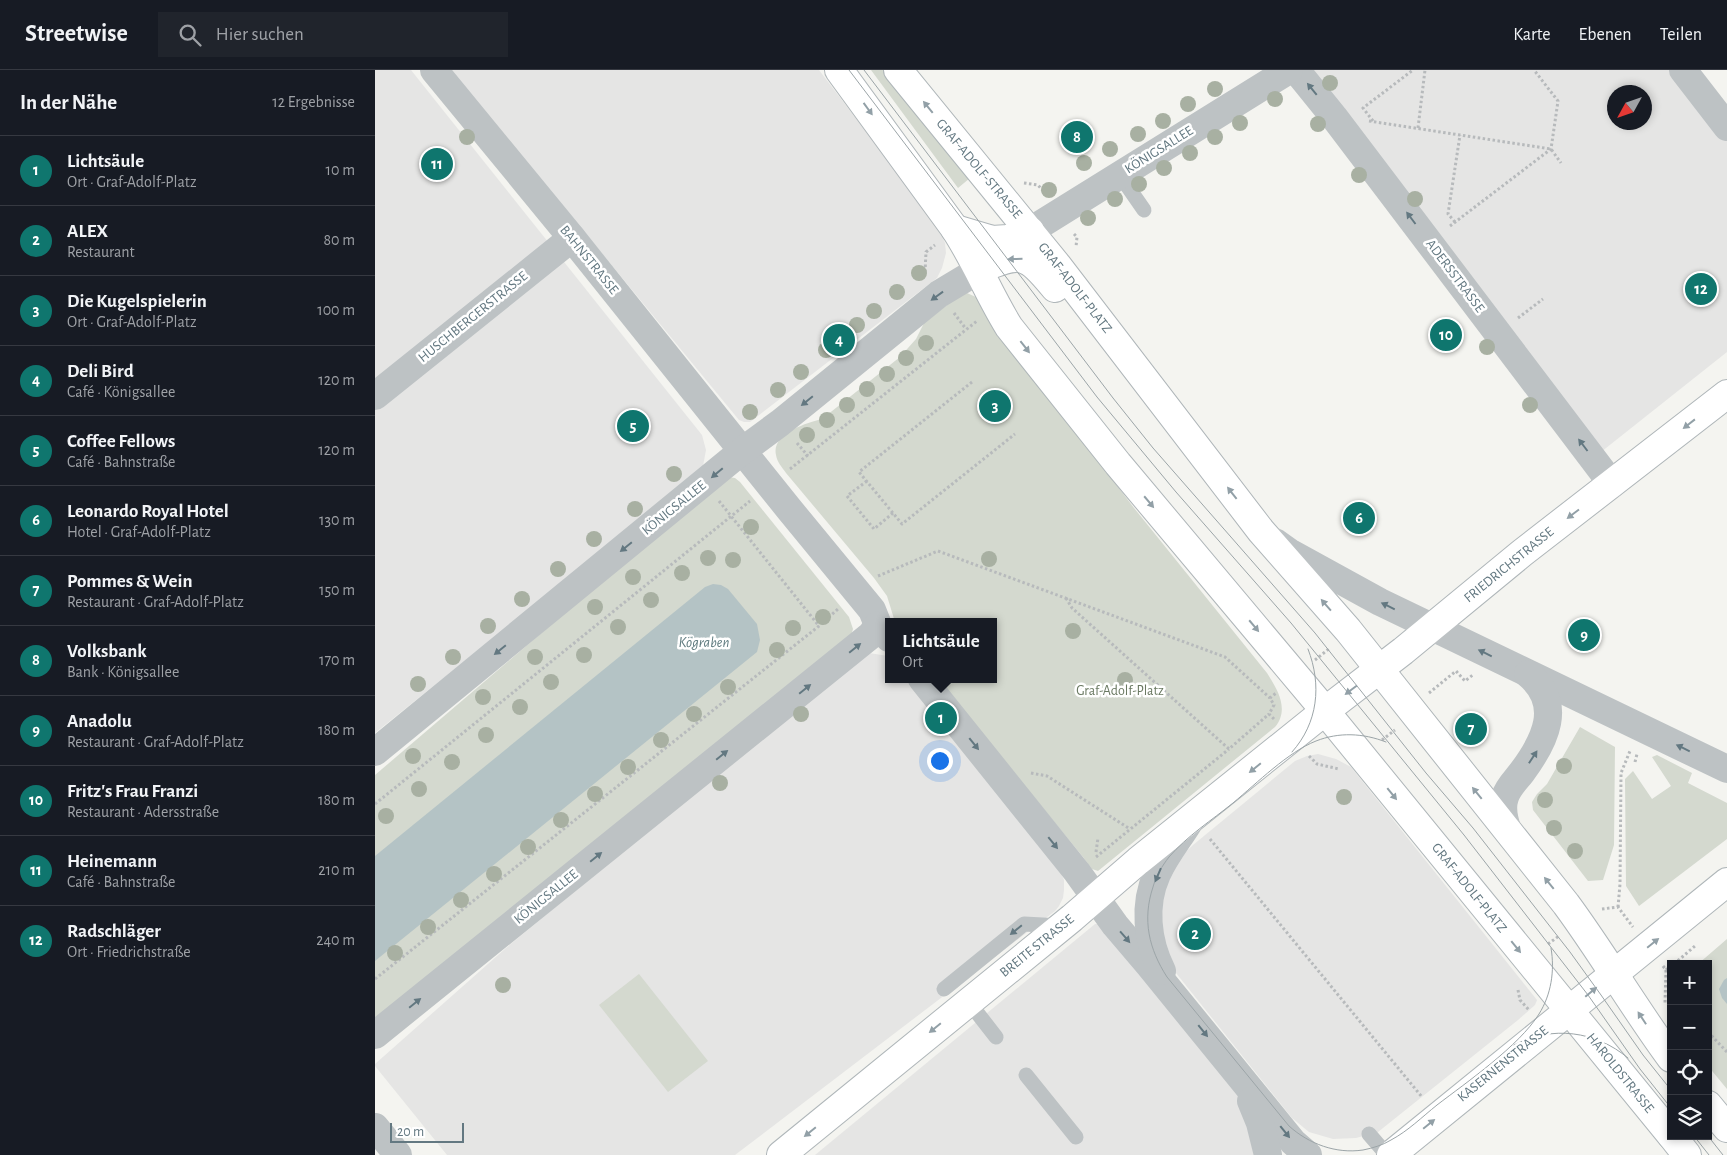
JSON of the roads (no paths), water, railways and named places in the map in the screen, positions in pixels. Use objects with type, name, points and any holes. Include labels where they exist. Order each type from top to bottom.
[{"type":"main road","points":[[839,70],[948,235],[971,254],[979,270]]},
{"type":"main road","name":"GRAF-ADOLF-STRASSE","points":[[898,70],[1030,231],[1008,239],[992,240],[948,235]]},
{"type":"main road","name":"GRAF-ADOLF-PLATZ","points":[[1030,231],[1261,531],[1348,630],[1566,904],[1614,973]]},
{"type":"main road","name":"GRAF-ADOLF-PLATZ","points":[[1192,442],[1156,412],[1123,376],[1038,268],[1028,260],[1020,257],[995,263],[979,270],[1009,327],[1118,464],[1325,711],[1569,1011]]},
{"type":"main road","name":"FRIEDRICHSTRASSE","points":[[1293,738],[1522,553],[1727,394]]},
{"type":"main road","name":"BREITE STRASSE","points":[[781,1155],[1192,818],[1293,738]]},
{"type":"main road","name":"KASERNENSTRASSE","points":[[1391,1155],[1727,882]]},
{"type":"main road","points":[[1614,973],[1667,1052]]},
{"type":"main road","name":"HAROLDSTRASSE","points":[[1569,1011],[1667,1131]]},
{"type":"main road","points":[[1712,1110],[1727,1128]]},
{"type":"main road","name":"HAROLDSTRASSE","points":[[1674,1140],[1687,1155]]},
{"type":"street","name":"BAHNSTRASSE","points":[[434,70],[743,451]]},
{"type":"street","name":"KÖNIGSALLEE","points":[[1030,231],[1289,70]]},
{"type":"street","name":"ADERSSTRASSE","points":[[1296,70],[1334,117],[1612,484]]},
{"type":"street","points":[[1683,70],[1727,128]]},
{"type":"street","name":"HUSCHBERGERSTRASSE","points":[[375,396],[572,238]]},
{"type":"street","name":"KÖNIGSALLEE","points":[[375,752],[743,451],[939,294],[979,270]]},
{"type":"street","points":[[743,451],[770,486],[866,585],[872,610],[883,631]]},
{"type":"street","name":"GRAF-ADOLF-PLATZ","points":[[1261,531],[1289,552],[1380,602],[1727,769]]},
{"type":"street","name":"KÖNIGSALLEE","points":[[375,1035],[871,635],[883,631]]},
{"type":"street","name":"GRAF-ADOLF-PLATZ","points":[[1508,831],[1503,812],[1505,795],[1539,746],[1546,731],[1549,715],[1544,693],[1528,674]]},
{"type":"street","points":[[925,683],[1077,872],[1115,925],[1293,1142],[1308,1155]]},
{"type":"street","points":[[1173,995],[1153,950],[1149,932],[1149,911],[1157,874],[1192,818]]},
{"type":"street","points":[[1232,1067],[1254,1107],[1268,1155]]},
{"type":"street","points":[[375,1127],[398,1155]]},
{"type":"lane","points":[[1119,174],[1144,210]]},
{"type":"lane","points":[[943,989],[1024,924],[1062,926]]},
{"type":"lane","points":[[968,1002],[996,1037]]},
{"type":"lane","points":[[1026,1075],[1076,1137]]},
{"type":"lane","points":[[1369,1134],[1387,1155]]},
{"type":"water","name":"Kögraben","points":[[713,584],[721,585],[728,589],[757,624],[760,640],[757,652],[375,961],[375,856],[705,587]]},
{"type":"water","points":[[1727,978],[1727,1004],[1722,998],[1719,989]]},
{"type":"tram line","points":[[849,70],[1097,397],[1176,492],[1291,623],[1464,835],[1588,995],[1640,1069],[1667,1103]]},
{"type":"tram line","points":[[864,70],[1113,398],[1153,448],[1315,633],[1426,773],[1473,828],[1570,952],[1643,1055],[1667,1085]]},
{"type":"tram line","points":[[1292,752],[1301,741],[1307,729],[1315,703],[1315,676],[1308,649]]},
{"type":"tram line","points":[[1386,742],[1360,735],[1342,735],[1325,738],[1305,746],[1273,769],[1176,849],[1166,860],[1154,883],[1148,911],[1149,934],[1152,945],[1167,977],[1289,1126],[1314,1143],[1333,1149],[1353,1151],[1363,1150],[1388,1142],[1415,1124],[1492,1063],[1519,1038],[1539,1014],[1547,999],[1553,965],[1551,948]]},
{"type":"tram line","points":[[1514,1045],[1543,1035],[1573,1034],[1602,1042],[1628,1058]]},
{"type":"tram line","points":[[1697,1140],[1709,1155]]},
{"type":"tram line","points":[[1711,1140],[1723,1155]]},
{"type":"place","name":"Volksbank","points":[[1077,137]]},
{"type":"place","name":"Heinemann","points":[[437,164]]},
{"type":"place","name":"Radschläger","points":[[1701,289]]},
{"type":"place","name":"Fritz's Frau Franzi","points":[[1446,335]]},
{"type":"place","name":"Deli Bird","points":[[839,340]]},
{"type":"place","name":"Die Kugelspielerin","points":[[995,406]]},
{"type":"place","name":"Coffee Fellows","points":[[633,426]]},
{"type":"place","name":"Leonardo Royal Hotel","points":[[1359,518]]},
{"type":"place","name":"Anadolu","points":[[1584,635]]},
{"type":"place","name":"Lichtsäule","points":[[941,718]]},
{"type":"place","name":"Pommes & Wein","points":[[1471,729]]},
{"type":"place","name":"ALEX","points":[[1195,934]]},
{"type":"park label","name":"Graf-Adolf-Platz","points":[[1120,691]]}]
